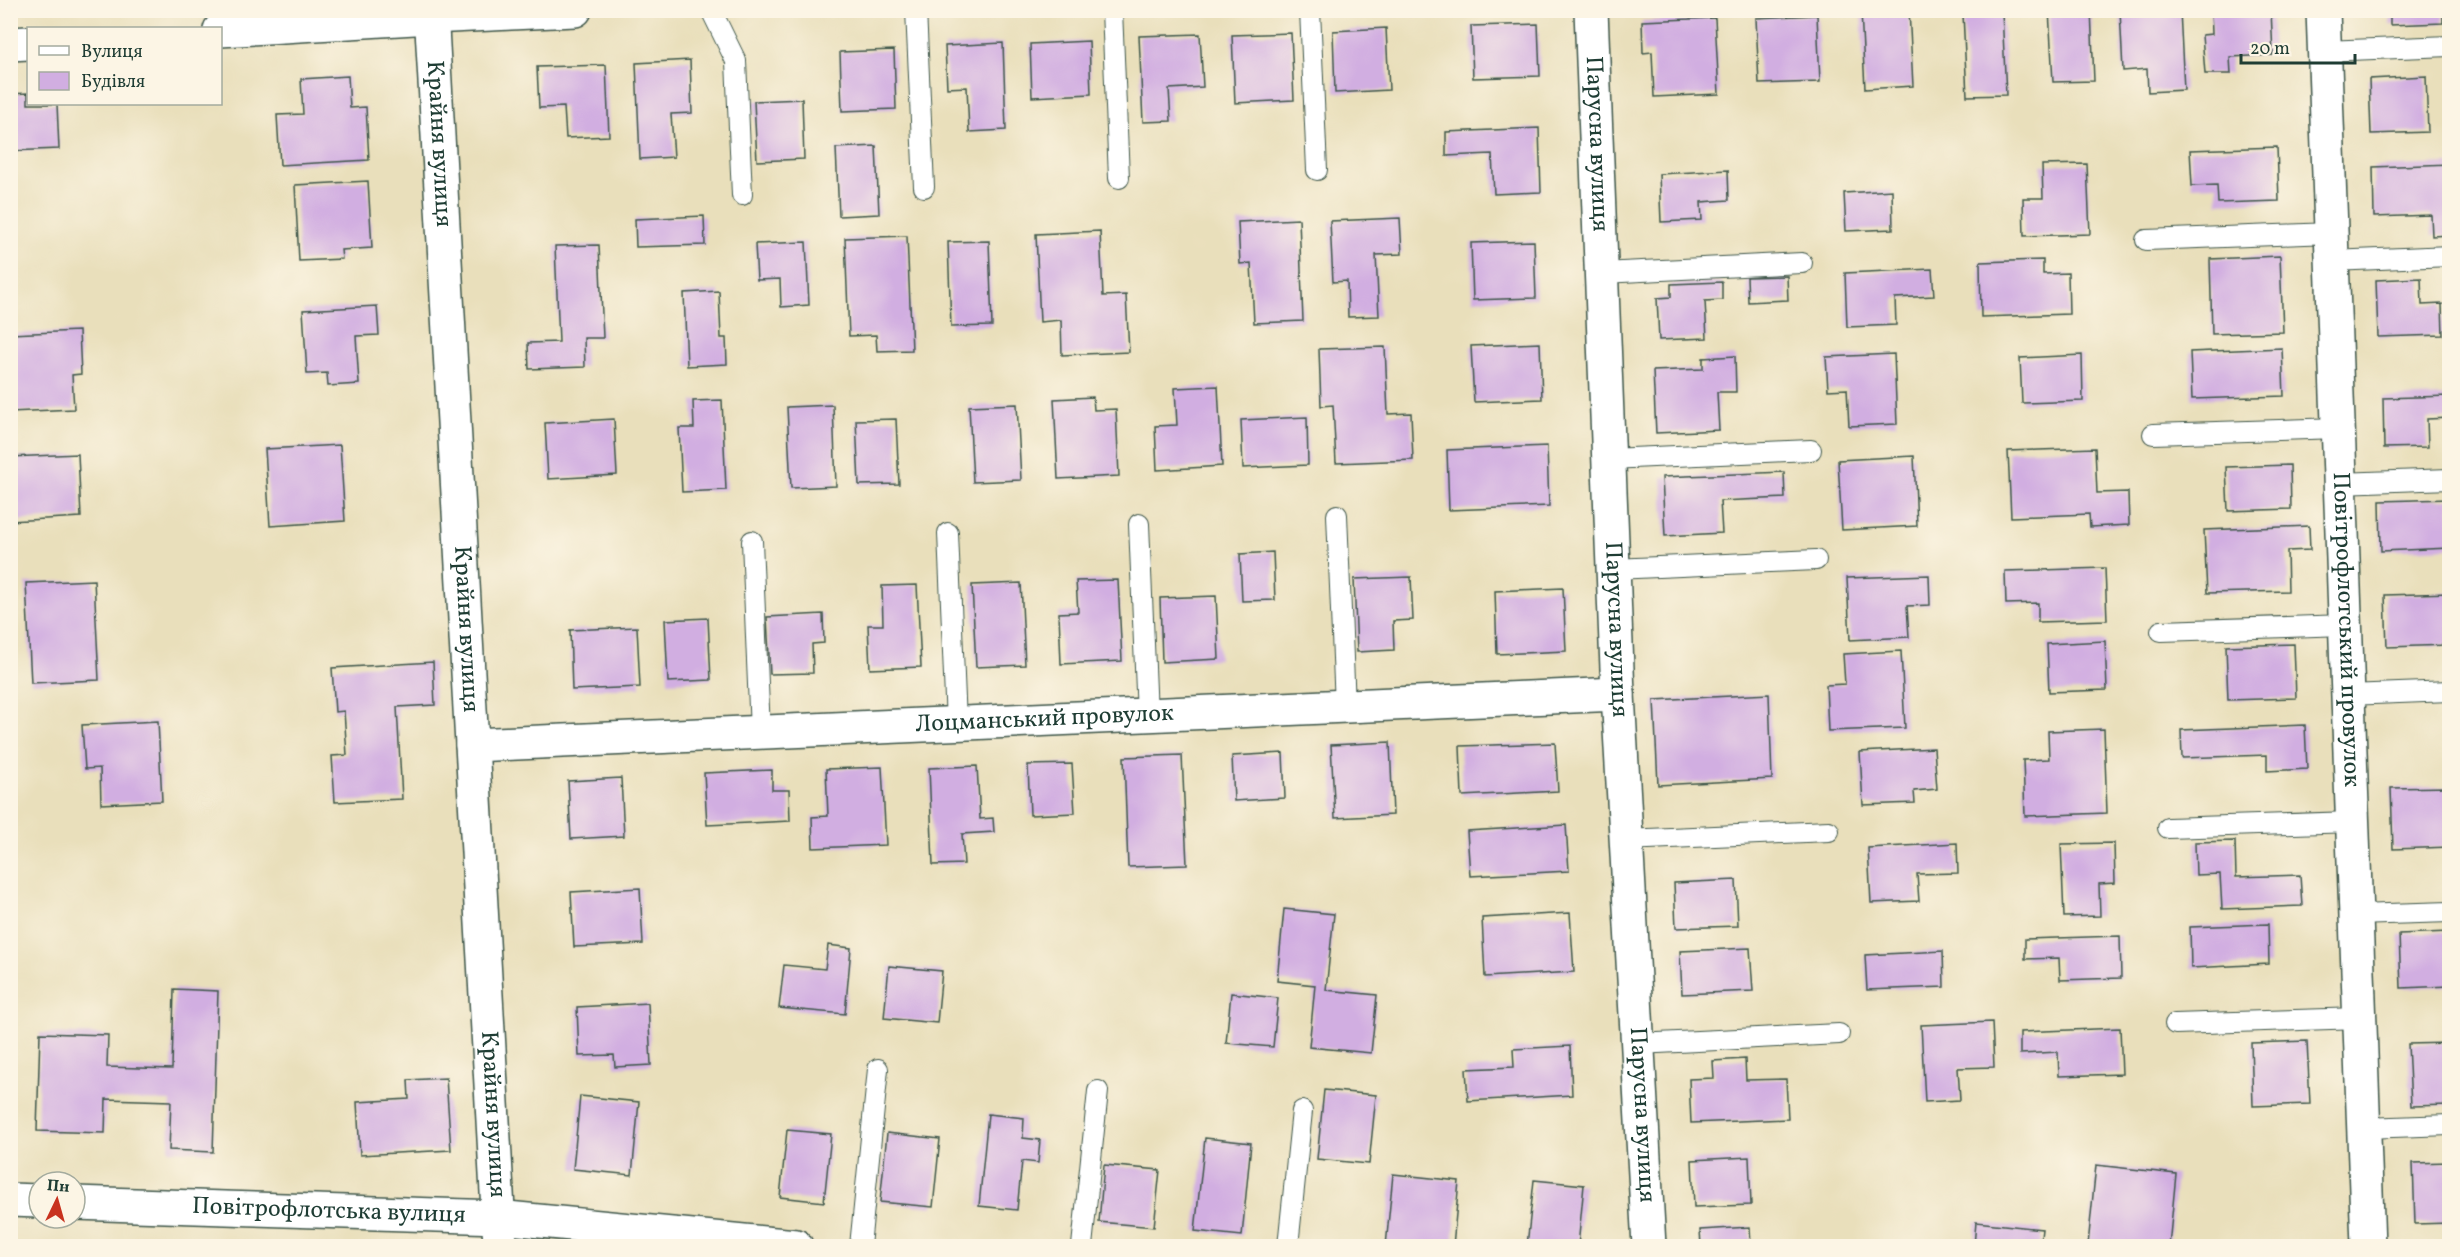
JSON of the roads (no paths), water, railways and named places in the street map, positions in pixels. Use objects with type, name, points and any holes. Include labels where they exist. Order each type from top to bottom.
[{"type":"street","points":[[222,30],[431,14],[575,10]]},
{"type":"street","name":"Парусна вулиця","points":[[1591,10],[1618,694],[1649,1246]]},
{"type":"street","name":"Повітрофлотський провулок","points":[[2323,10],[2368,1246]]},
{"type":"street","name":"Крайня вулиця","points":[[431,14],[499,1232]]},
{"type":"street","points":[[10,44],[27,43]]},
{"type":"street","name":"Лоцманський провулок","points":[[472,745],[1618,694]]},
{"type":"street","points":[[10,1200],[27,1201]]},
{"type":"street","name":"Повітрофлотська вулиця","points":[[87,1204],[499,1232],[796,1246]]},
{"type":"lane","points":[[711,10],[736,61],[742,195]]},
{"type":"lane","points":[[916,10],[924,187]]},
{"type":"lane","points":[[1112,10],[1119,178]]},
{"type":"lane","points":[[1310,10],[1317,170]]},
{"type":"lane","points":[[2324,51],[2450,46]]},
{"type":"lane","points":[[2146,240],[2331,247],[2450,256]]},
{"type":"lane","points":[[1602,273],[1802,263]]},
{"type":"lane","points":[[2153,434],[2338,428]]},
{"type":"lane","points":[[1609,459],[1811,450]]},
{"type":"lane","points":[[2340,483],[2450,479]]},
{"type":"lane","points":[[1337,515],[1345,706]]},
{"type":"lane","points":[[1139,524],[1147,715]]},
{"type":"lane","points":[[948,533],[956,723]]},
{"type":"lane","points":[[752,541],[760,732]]},
{"type":"lane","points":[[1614,569],[1816,560]]},
{"type":"lane","points":[[2161,631],[2345,625]]},
{"type":"lane","points":[[2348,695],[2450,691]]},
{"type":"lane","points":[[2168,828],[2352,822]]},
{"type":"lane","points":[[1626,840],[1829,831]]},
{"type":"lane","points":[[2356,915],[2450,912]]},
{"type":"lane","points":[[2175,1024],[2360,1018]]},
{"type":"lane","points":[[1638,1044],[1839,1034]]},
{"type":"lane","points":[[860,1246],[878,1069]]},
{"type":"lane","points":[[1082,1246],[1098,1091]]},
{"type":"lane","points":[[1288,1246],[1302,1111]]},
{"type":"lane","points":[[2364,1128],[2450,1125]]}]
